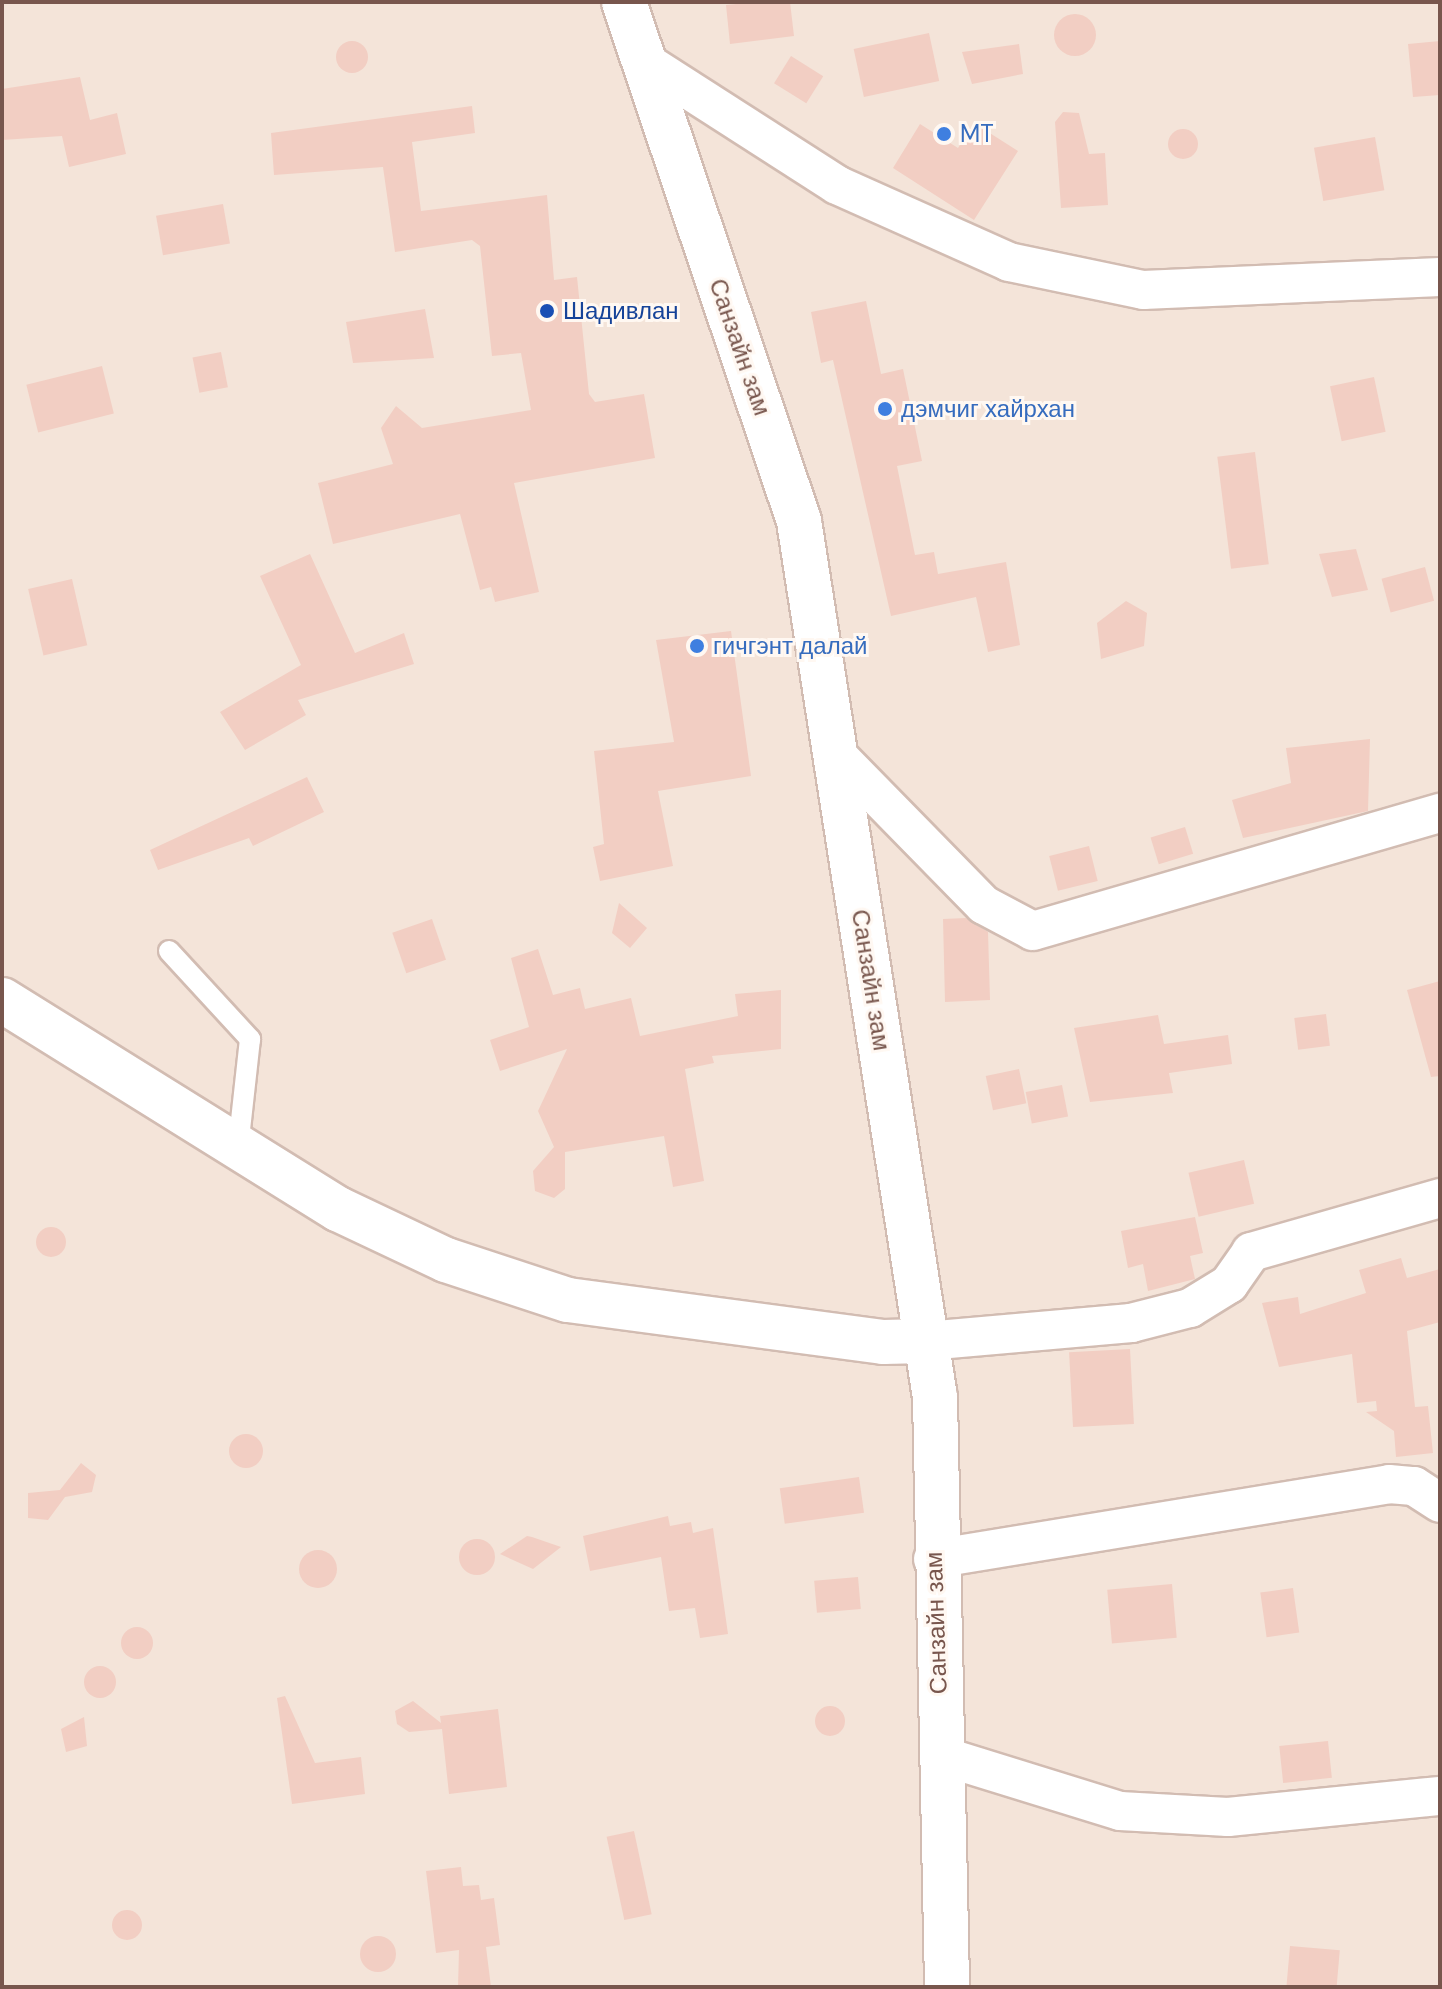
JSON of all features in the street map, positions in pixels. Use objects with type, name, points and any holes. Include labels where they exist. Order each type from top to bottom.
[{"type":"main road","name":"Санзайн зам","points":[[624,2],[799,521],[935,1397],[933,1559],[947,1987]]},
{"type":"main road","points":[[2,1000],[338,1209],[432,1253],[568,1300],[883,1342],[926,1341]]},
{"type":"street","points":[[644,61],[837,185],[1009,262],[1143,290],[1440,277]]},
{"type":"street","points":[[836,754],[984,905],[1033,931],[1440,813]]},
{"type":"street","points":[[926,1341],[1131,1323],[1190,1308],[1229,1284],[1251,1252],[1440,1198]]},
{"type":"street","points":[[933,1559],[1389,1484],[1414,1486],[1440,1503]]},
{"type":"street","points":[[939,1755],[1120,1811],[1228,1817],[1440,1796]]},
{"type":"lane","points":[[169,951],[250,1039],[238,1148]]},
{"type":"shaded area","points":[[2,2],[1440,2],[1440,1987],[2,1987]]},
{"type":"building","points":[[790,2],[794,36],[730,44],[726,5]]},
{"type":"building","points":[[1075,14],[1090,20],[1096,35],[1090,50],[1075,56],[1060,50],[1054,35],[1060,20]]},
{"type":"building","points":[[929,33],[939,81],[864,97],[854,49]]},
{"type":"building","points":[[352,41],[363,46],[368,57],[363,68],[352,73],[341,68],[336,57],[341,46]]},
{"type":"building","points":[[1440,41],[1440,95],[1413,97],[1408,44]]},
{"type":"building","points":[[1019,44],[1023,74],[972,84],[962,52]]},
{"type":"building","points":[[791,56],[823,76],[806,103],[774,83]]},
{"type":"building","points":[[80,77],[90,120],[117,113],[126,154],[69,167],[62,136],[2,140],[2,89]]},
{"type":"building","points":[[472,106],[475,133],[412,142],[421,211],[547,195],[554,280],[577,277],[589,394],[595,402],[644,394],[655,458],[514,483],[539,592],[495,602],[491,587],[480,590],[460,514],[333,544],[318,483],[393,464],[381,428],[396,406],[422,428],[531,410],[521,353],[492,356],[480,246],[472,240],[395,252],[383,167],[274,175],[271,133]]},
{"type":"building","points":[[1063,112],[1079,113],[1089,154],[1105,153],[1108,205],[1061,208],[1055,122]]},
{"type":"building","points":[[974,123],[1018,151],[974,220],[893,168],[920,124],[958,148]]},
{"type":"building","points":[[1183,129],[1194,133],[1198,144],[1194,155],[1183,159],[1172,155],[1168,144],[1172,133]]},
{"type":"building","points":[[1375,137],[1384,190],[1323,201],[1314,148]]},
{"type":"building","points":[[223,204],[230,243],[163,255],[156,216]]},
{"type":"building","points":[[866,301],[881,374],[903,369],[922,461],[897,466],[915,555],[934,552],[938,574],[1006,562],[1020,645],[988,652],[976,597],[891,616],[833,360],[821,363],[811,312]]},
{"type":"building","points":[[425,309],[434,358],[353,363],[346,322]]},
{"type":"building","points":[[221,352],[228,387],[199,393],[193,358]]},
{"type":"building","points":[[102,366],[114,414],[38,432],[26,385]]},
{"type":"building","points":[[1374,377],[1386,432],[1342,441],[1330,386]]},
{"type":"building","points":[[1255,452],[1269,564],[1231,569],[1217,457]]},
{"type":"building","points":[[1356,549],[1368,590],[1332,597],[1319,554]]},
{"type":"building","points":[[310,554],[355,653],[404,633],[414,664],[298,700],[306,715],[245,750],[220,712],[301,665],[260,576]]},
{"type":"building","points":[[1425,567],[1434,601],[1391,612],[1382,579]]},
{"type":"building","points":[[72,579],[87,645],[43,655],[28,589]]},
{"type":"building","points":[[1126,601],[1147,613],[1144,646],[1101,659],[1097,623]]},
{"type":"building","points":[[731,631],[751,776],[658,791],[673,866],[600,881],[593,847],[604,844],[594,751],[674,742],[656,640]]},
{"type":"building","points":[[1370,739],[1368,811],[1243,838],[1232,800],[1291,783],[1286,748]]},
{"type":"building","points":[[307,777],[324,812],[253,846],[249,838],[158,870],[150,850]]},
{"type":"building","points":[[1185,827],[1193,854],[1159,864],[1151,838]]},
{"type":"building","points":[[1089,846],[1098,881],[1058,891],[1049,856]]},
{"type":"building","points":[[619,903],[647,928],[630,948],[612,933]]},
{"type":"building","points":[[966,918],[988,932],[990,1000],[945,1002],[943,919]]},
{"type":"building","points":[[432,919],[446,960],[406,973],[392,933]]},
{"type":"building","points":[[538,949],[553,995],[580,988],[585,1009],[631,998],[640,1036],[738,1016],[735,994],[781,990],[781,1049],[712,1056],[714,1063],[685,1069],[704,1181],[673,1187],[664,1136],[565,1152],[565,1189],[554,1198],[535,1191],[533,1171],[554,1147],[538,1111],[567,1049],[500,1071],[490,1040],[529,1027],[511,958]]},
{"type":"building","points":[[1440,981],[1440,1076],[1431,1077],[1407,990]]},
{"type":"building","points":[[1326,1014],[1330,1046],[1298,1050],[1294,1018]]},
{"type":"building","points":[[1158,1015],[1164,1044],[1228,1035],[1232,1064],[1169,1073],[1173,1093],[1090,1102],[1074,1028]]},
{"type":"building","points":[[1019,1069],[1026,1103],[993,1110],[986,1076]]},
{"type":"building","points":[[1062,1085],[1068,1116],[1032,1123],[1026,1092]]},
{"type":"building","points":[[1244,1160],[1254,1204],[1199,1217],[1188,1173]]},
{"type":"building","points":[[1195,1217],[1203,1253],[1190,1256],[1195,1279],[1148,1291],[1143,1264],[1128,1268],[1121,1231]]},
{"type":"building","points":[[51,1227],[62,1231],[66,1242],[62,1253],[51,1257],[40,1253],[36,1242],[40,1231]]},
{"type":"building","points":[[1401,1258],[1407,1278],[1440,1269],[1440,1322],[1407,1331],[1415,1407],[1428,1406],[1433,1453],[1396,1457],[1394,1431],[1366,1412],[1377,1411],[1376,1401],[1357,1403],[1352,1354],[1279,1367],[1262,1303],[1298,1297],[1300,1314],[1366,1293],[1359,1270]]},
{"type":"building","points":[[1130,1349],[1134,1424],[1073,1427],[1069,1352]]},
{"type":"building","points":[[246,1434],[258,1439],[263,1451],[258,1463],[246,1468],[234,1463],[229,1451],[234,1439]]},
{"type":"building","points":[[81,1463],[96,1475],[92,1492],[65,1497],[48,1520],[28,1518],[28,1493],[60,1490]]},
{"type":"building","points":[[859,1477],[864,1513],[785,1524],[780,1488]]},
{"type":"building","points":[[668,1516],[670,1526],[691,1522],[693,1533],[713,1528],[728,1634],[700,1638],[695,1608],[669,1611],[661,1557],[590,1571],[583,1536]]},
{"type":"building","points":[[527,1536],[561,1547],[533,1569],[500,1554]]},
{"type":"building","points":[[477,1539],[490,1544],[495,1557],[490,1570],[477,1575],[464,1570],[459,1557],[464,1544]]},
{"type":"building","points":[[318,1550],[332,1555],[337,1569],[332,1583],[318,1588],[304,1583],[299,1569],[304,1555]]},
{"type":"building","points":[[858,1577],[861,1609],[817,1613],[814,1581]]},
{"type":"building","points":[[1172,1584],[1177,1638],[1112,1643],[1107,1590]]},
{"type":"building","points":[[1293,1588],[1299,1633],[1267,1637],[1260,1593]]},
{"type":"building","points":[[137,1627],[148,1632],[153,1643],[148,1654],[137,1659],[126,1654],[121,1643],[126,1632]]},
{"type":"building","points":[[100,1666],[111,1671],[116,1682],[111,1693],[100,1698],[89,1693],[84,1682],[89,1671]]},
{"type":"building","points":[[285,1696],[315,1763],[361,1757],[365,1794],[292,1804],[277,1698]]},
{"type":"building","points":[[413,1701],[441,1723],[440,1716],[498,1709],[507,1787],[449,1794],[442,1729],[409,1732],[397,1724],[395,1711]]},
{"type":"building","points":[[830,1706],[841,1710],[845,1721],[841,1732],[830,1736],[819,1732],[815,1721],[819,1710]]},
{"type":"building","points":[[84,1717],[87,1746],[66,1752],[61,1729]]},
{"type":"building","points":[[1328,1741],[1332,1778],[1283,1783],[1279,1746]]},
{"type":"building","points":[[634,1831],[652,1914],[624,1920],[607,1837]]},
{"type":"building","points":[[461,1867],[463,1886],[479,1885],[481,1900],[494,1898],[500,1945],[486,1947],[491,1987],[458,1987],[459,1950],[436,1953],[426,1871]]},
{"type":"building","points":[[127,1910],[138,1914],[142,1925],[138,1936],[127,1940],[116,1936],[112,1925],[116,1914]]},
{"type":"building","points":[[378,1936],[391,1941],[396,1954],[391,1967],[378,1972],[365,1967],[360,1954],[365,1941]]},
{"type":"building","points":[[1290,1946],[1340,1950],[1337,1987],[1286,1987]]},
{"type":"place","name":"MT","points":[[944,134]]},
{"type":"place","name":"Шадивлан","points":[[547,311]]},
{"type":"place","name":"дэмчиг хайрхан","points":[[885,409]]},
{"type":"place","name":"гичгэнт далай","points":[[697,646]]}]
